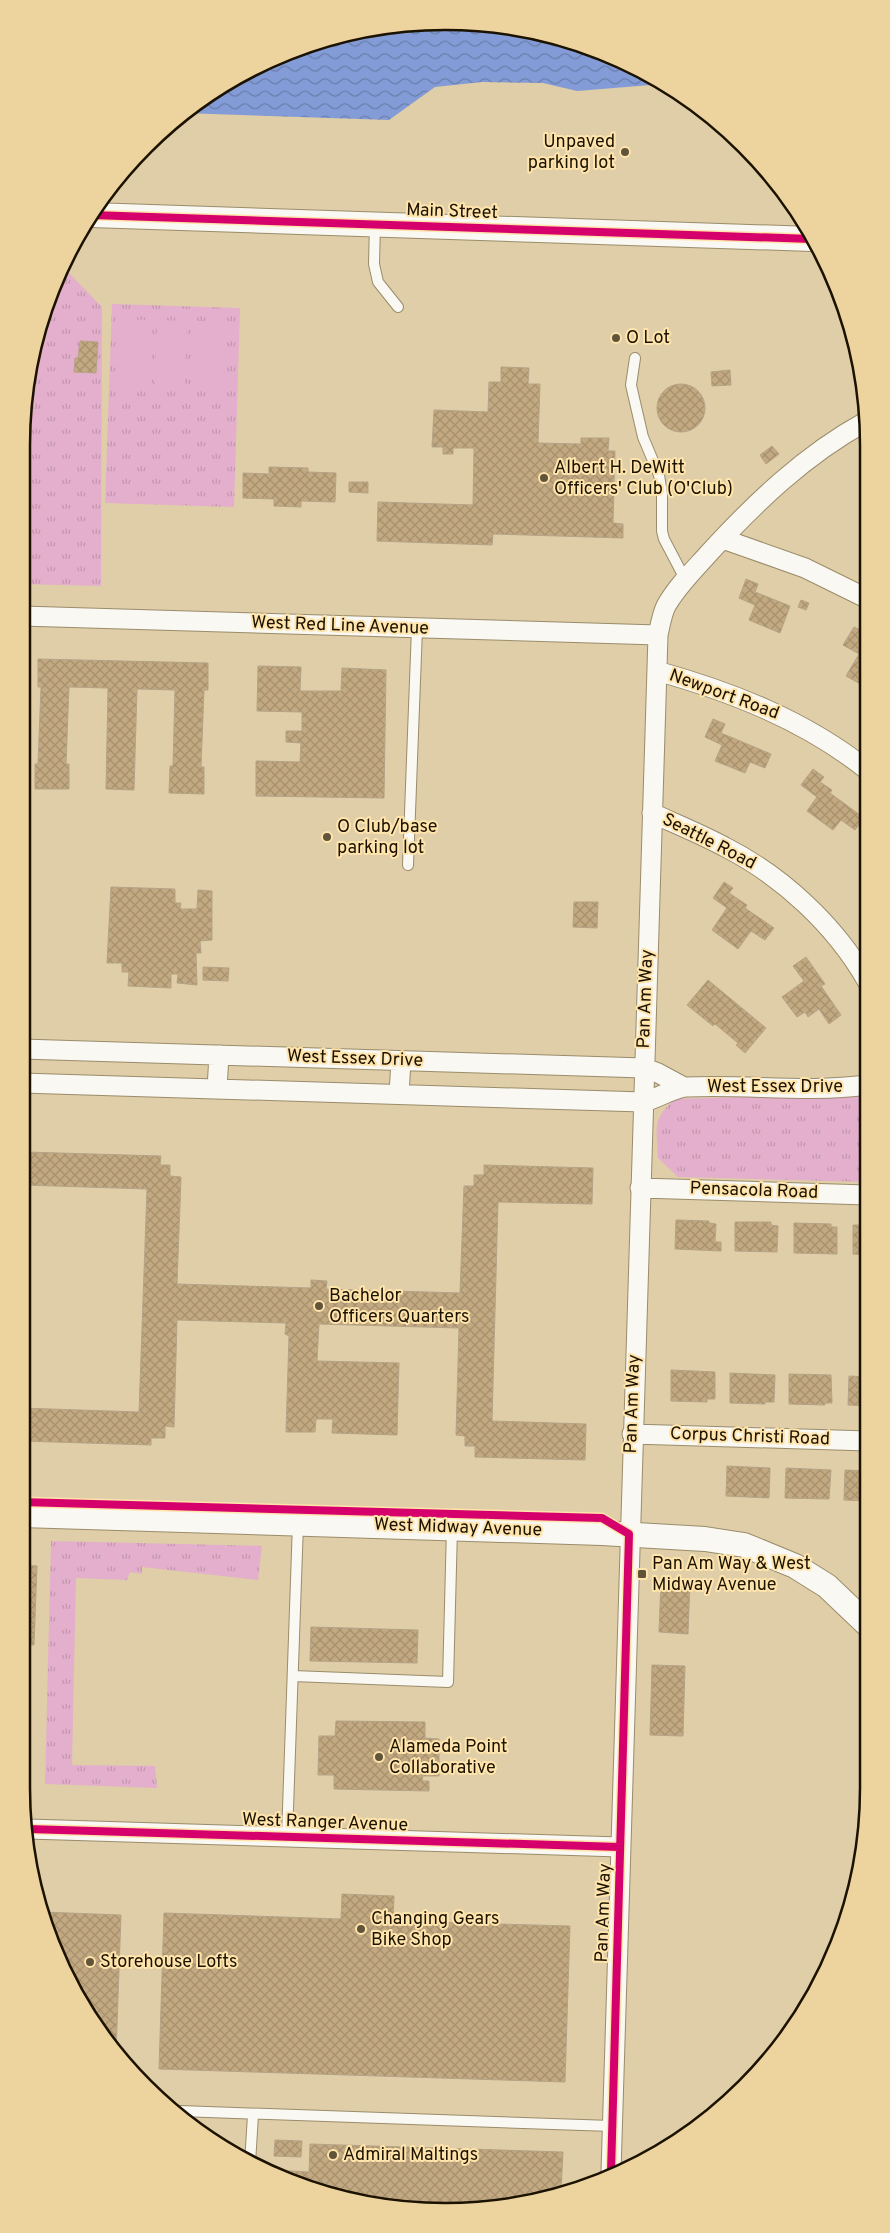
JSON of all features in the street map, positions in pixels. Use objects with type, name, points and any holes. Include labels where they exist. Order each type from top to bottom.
[{"type":"street","name":"Main Street","points":[[99,215],[804,239]]},
{"type":"street","name":"Pan Am Way","points":[[611,2168],[632,1434],[658,635],[666,606],[685,579],[723,538],[779,482],[859,430]]},
{"type":"street","points":[[723,538],[805,568],[860,595]]},
{"type":"street","name":"West Red Line Avenue","points":[[30,616],[658,635]]},
{"type":"street","name":"Newport Road","points":[[657,671],[710,686],[762,706],[810,730],[860,765]]},
{"type":"street","name":"Seattle Road","points":[[652,813],[726,847],[759,867],[795,895],[822,921],[845,948],[860,970]]},
{"type":"street","name":"West Essex Drive","points":[[30,1050],[644,1068],[658,1072],[684,1087]]},
{"type":"street","points":[[218,1089],[220,1055]]},
{"type":"street","points":[[399,1094],[401,1061]]},
{"type":"street","name":"West Essex Drive","points":[[30,1083],[643,1102],[684,1087],[780,1089],[860,1085]]},
{"type":"street","name":"Pensacola Road","points":[[640,1188],[860,1194]]},
{"type":"street","name":"Corpus Christi Road","points":[[632,1434],[860,1441]]},
{"type":"street","name":"West Midway Avenue","points":[[30,1515],[629,1534],[705,1539],[744,1545],[795,1566],[821,1582],[860,1618]]},
{"type":"street","name":"West Ranger Avenue","points":[[33,1829],[620,1847]]},
{"type":"lane","points":[[375,224],[374,264],[378,282],[398,307]]},
{"type":"lane","points":[[635,358],[630,386],[642,437],[659,475],[662,494],[662,531],[664,539],[685,579]]},
{"type":"lane","points":[[408,865],[417,628]]},
{"type":"lane","points":[[287,1837],[298,1523]]},
{"type":"lane","points":[[293,1676],[448,1682],[452,1528]]},
{"type":"lane","points":[[185,2111],[612,2126]]},
{"type":"lane","points":[[251,2154],[253,2115]]},
{"type":"green space","points":[[68,272],[102,307],[101,586],[30,584],[30,445],[34,391],[44,338]]},
{"type":"green space","points":[[112,304],[240,308],[234,507],[105,503]]},
{"type":"green space","points":[[117,319],[147,320],[145,386],[115,385]]},
{"type":"green space","points":[[157,320],[187,321],[185,387],[155,386]]},
{"type":"green space","points":[[198,321],[227,322],[226,388],[196,387]]},
{"type":"green space","points":[[860,1093],[860,1182],[678,1177],[658,1158],[657,1132],[657,1125],[662,1113],[675,1099]]},
{"type":"green space","points":[[51,1541],[262,1546],[258,1580],[142,1567],[142,1574],[130,1572],[127,1580],[76,1578],[72,1765],[155,1766],[157,1788],[45,1784]]},
{"type":"water","points":[[418,31],[472,31],[526,38],[552,44],[604,62],[650,85],[577,91],[543,83],[482,82],[435,87],[389,120],[196,113],[214,100],[261,73],[312,52],[364,38]]},
{"type":"building","points":[[80,341],[98,342],[96,373],[74,372],[75,358],[78,358]]},
{"type":"building","name":"Albert H. DeWitt Officers' Club (O'Club)","points":[[501,367],[529,368],[528,384],[540,384],[538,443],[581,444],[581,438],[609,438],[608,451],[615,451],[613,523],[623,524],[623,538],[493,534],[492,545],[377,541],[378,502],[473,505],[474,448],[453,448],[453,454],[443,454],[443,447],[432,447],[434,410],[488,412],[489,382],[501,382]]},
{"type":"building","points":[[730,370],[731,385],[712,386],[711,372]]},
{"type":"building","points":[[676,384],[686,384],[698,391],[705,403],[705,413],[698,425],[686,432],[676,432],[668,428],[661,421],[657,413],[657,403],[661,395],[668,388]]},
{"type":"building","points":[[772,446],[779,454],[766,464],[760,455]]},
{"type":"building","points":[[269,467],[308,468],[308,472],[336,473],[335,502],[301,501],[301,507],[274,506],[274,499],[243,498],[243,473],[269,474]]},
{"type":"building","points":[[349,482],[368,482],[368,493],[349,492]]},
{"type":"building","points":[[746,579],[758,584],[755,592],[790,606],[780,633],[749,620],[755,605],[739,598]]},
{"type":"building","points":[[801,600],[809,603],[806,610],[798,607]]},
{"type":"building","points":[[854,627],[860,630],[860,684],[846,676],[859,654],[843,645]]},
{"type":"building","points":[[38,659],[208,663],[208,690],[204,690],[201,767],[204,767],[204,794],[169,793],[170,766],[173,766],[175,690],[137,689],[134,790],[106,789],[108,688],[69,687],[66,764],[69,764],[69,789],[35,789],[35,764],[38,764],[41,687],[38,687]]},
{"type":"building","points":[[258,666],[301,667],[300,691],[341,691],[342,668],[386,670],[384,798],[256,796],[256,761],[300,762],[301,743],[286,742],[286,731],[302,731],[302,712],[257,711]]},
{"type":"building","points":[[713,719],[725,724],[721,733],[771,754],[765,768],[750,762],[745,773],[715,761],[722,745],[705,737]]},
{"type":"building","points":[[813,769],[824,777],[820,782],[832,790],[830,793],[860,815],[860,823],[855,830],[841,820],[833,830],[807,811],[817,797],[801,785]]},
{"type":"building","points":[[724,882],[733,888],[729,893],[747,905],[745,908],[774,928],[765,940],[751,931],[738,949],[712,930],[727,908],[713,898]]},
{"type":"building","points":[[111,887],[175,889],[175,903],[181,903],[180,909],[197,909],[198,890],[212,891],[212,940],[200,941],[201,953],[196,953],[197,985],[177,983],[178,974],[171,974],[171,988],[128,986],[129,972],[122,972],[122,963],[107,963]]},
{"type":"building","points":[[574,902],[598,902],[597,928],[573,927]]},
{"type":"building","points":[[806,957],[825,984],[821,986],[841,1015],[829,1024],[819,1009],[808,1017],[805,1012],[797,1017],[782,997],[804,981],[793,966]]},
{"type":"building","points":[[203,967],[229,968],[228,981],[203,980]]},
{"type":"building","points":[[708,980],[766,1028],[745,1053],[736,1045],[738,1043],[687,1005]]},
{"type":"building","name":"Bachelor Officers Quarters","points":[[30,1152],[161,1156],[160,1165],[170,1165],[170,1176],[181,1177],[177,1284],[311,1288],[311,1280],[327,1281],[326,1289],[460,1293],[464,1186],[474,1186],[474,1175],[484,1175],[484,1165],[593,1168],[592,1204],[498,1202],[492,1421],[586,1424],[585,1460],[475,1457],[475,1446],[465,1446],[465,1436],[456,1435],[459,1328],[319,1324],[317,1361],[399,1363],[397,1435],[332,1433],[333,1419],[316,1419],[315,1432],[286,1432],[289,1336],[285,1334],[286,1323],[177,1320],[174,1427],[165,1426],[165,1438],[151,1438],[151,1445],[30,1441],[30,1408],[139,1412],[147,1189],[30,1185]]},
{"type":"building","points":[[676,1220],[709,1221],[709,1223],[716,1224],[715,1242],[721,1242],[721,1251],[675,1249]]},
{"type":"building","points":[[735,1222],[771,1222],[771,1225],[778,1226],[777,1252],[735,1251]]},
{"type":"building","points":[[794,1223],[831,1224],[831,1227],[837,1227],[837,1254],[794,1253]]},
{"type":"building","points":[[853,1225],[860,1225],[860,1254],[853,1254]]},
{"type":"building","points":[[671,1370],[715,1372],[715,1399],[707,1399],[707,1402],[671,1401]]},
{"type":"building","points":[[730,1373],[775,1375],[774,1402],[765,1402],[765,1404],[730,1403]]},
{"type":"building","points":[[789,1374],[831,1375],[832,1403],[825,1403],[825,1405],[789,1404]]},
{"type":"building","points":[[849,1376],[860,1377],[860,1406],[848,1405]]},
{"type":"building","points":[[727,1466],[770,1468],[769,1498],[726,1496]]},
{"type":"building","points":[[786,1468],[831,1470],[829,1499],[785,1498]]},
{"type":"building","points":[[845,1470],[860,1471],[860,1501],[844,1500]]},
{"type":"building","points":[[30,1566],[37,1566],[34,1645],[30,1645]]},
{"type":"building","points":[[661,1580],[690,1581],[688,1634],[659,1632]]},
{"type":"building","points":[[311,1627],[418,1630],[417,1663],[310,1661]]},
{"type":"building","points":[[652,1665],[685,1666],[683,1736],[650,1735]]},
{"type":"building","name":"Alameda Point Collaborative","points":[[336,1721],[425,1722],[425,1738],[439,1739],[439,1776],[423,1776],[422,1781],[429,1781],[429,1791],[334,1789],[334,1775],[318,1775],[319,1736],[335,1736]]},
{"type":"building","points":[[342,1894],[394,1896],[393,1921],[570,1926],[565,2082],[159,2069],[164,1913],[341,1919]]},
{"type":"building","name":"Storehouse Lofts","points":[[49,1912],[121,1915],[116,2042],[100,2019],[73,1972]]},
{"type":"building","points":[[275,2140],[302,2141],[301,2157],[274,2156]]},
{"type":"building","points":[[310,2144],[563,2152],[561,2186],[526,2195],[472,2202],[418,2202],[364,2195],[312,2181],[285,2171],[309,2172]]},
{"type":"cycle path","points":[[99,215],[804,239]]},
{"type":"cycle path","points":[[30,1502],[602,1518],[629,1534],[611,2168]]},
{"type":"cycle path","points":[[33,1829],[620,1847]]},
{"type":"place","name":"Unpaved parking lot","points":[[625,152]]},
{"type":"place","name":"O Lot","points":[[616,338]]},
{"type":"place","name":"Albert H. DeWitt Officers' Club (O'Club)","points":[[544,478]]},
{"type":"place","name":"O Club/base parking lot","points":[[327,837]]},
{"type":"place","name":"Bachelor Officers Quarters","points":[[319,1306]]},
{"type":"place","name":"Pan Am Way & West Midway Avenue","points":[[642,1574]]},
{"type":"place","name":"Alameda Point Collaborative","points":[[379,1757]]},
{"type":"place","name":"Changing Gears Bike Shop","points":[[361,1929]]},
{"type":"place","name":"Storehouse Lofts","points":[[90,1962]]},
{"type":"place","name":"Admiral Maltings","points":[[333,2155]]}]
